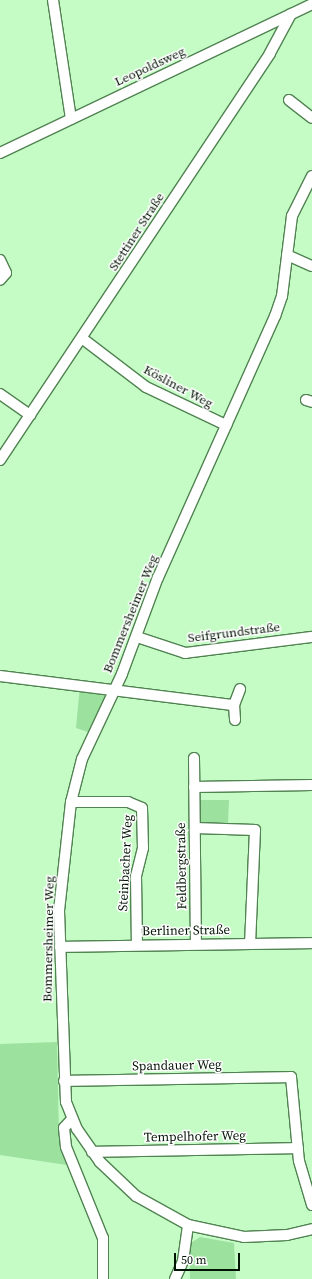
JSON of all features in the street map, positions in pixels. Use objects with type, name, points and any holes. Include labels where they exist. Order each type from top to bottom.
[{"type":"street","points":[[53,0],[71,119]]},
{"type":"street","name":"Leopoldsweg","points":[[0,153],[312,4]]},
{"type":"street","name":"Stettiner Straße","points":[[0,460],[83,339],[270,53],[291,14]]},
{"type":"street","points":[[289,100],[312,118]]},
{"type":"street","name":"Bommersheimer Weg","points":[[312,176],[292,216],[278,309],[158,576],[138,637],[82,759],[71,802],[61,882],[60,947],[64,1081],[72,1119],[92,1152],[136,1196],[188,1225],[244,1237],[287,1235],[312,1229]]},
{"type":"street","points":[[287,255],[312,266]]},
{"type":"street","points":[[0,280],[6,275],[1,261]]},
{"type":"street","name":"Kösliner Weg","points":[[83,339],[146,387],[226,425]]},
{"type":"street","points":[[0,394],[30,415]]},
{"type":"street","name":"Seifgrundstraße","points":[[138,637],[185,653],[312,637]]},
{"type":"street","points":[[0,676],[114,688],[234,705]]},
{"type":"street","points":[[235,720],[234,705],[240,689]]},
{"type":"street","name":"Feldbergstraße","points":[[194,758],[196,944]]},
{"type":"street","points":[[194,787],[312,785]]},
{"type":"street","name":"Steinbacher Weg","points":[[71,802],[128,802],[142,808],[143,848],[136,876],[137,945]]},
{"type":"street","points":[[195,828],[255,830],[250,943]]},
{"type":"street","name":"Berliner Straße","points":[[60,947],[312,943]]},
{"type":"street","name":"Spandauer Weg","points":[[64,1081],[291,1077],[298,1148]]},
{"type":"street","points":[[72,1119],[64,1128],[66,1147],[103,1238],[103,1279]]},
{"type":"street","points":[[298,1148],[312,1204]]},
{"type":"street","name":"Tempelhofer Weg","points":[[92,1152],[298,1148]]},
{"type":"street","points":[[175,1279],[183,1261],[188,1225]]},
{"type":"green space","points":[[80,685],[114,688],[94,734],[76,728]]},
{"type":"green space","points":[[198,800],[229,800],[228,825],[205,826],[198,819]]},
{"type":"green space","points":[[57,1042],[59,1137],[67,1165],[0,1155],[0,1044]]},
{"type":"green space","points":[[200,1237],[234,1243],[236,1279],[190,1279],[189,1244]]}]
